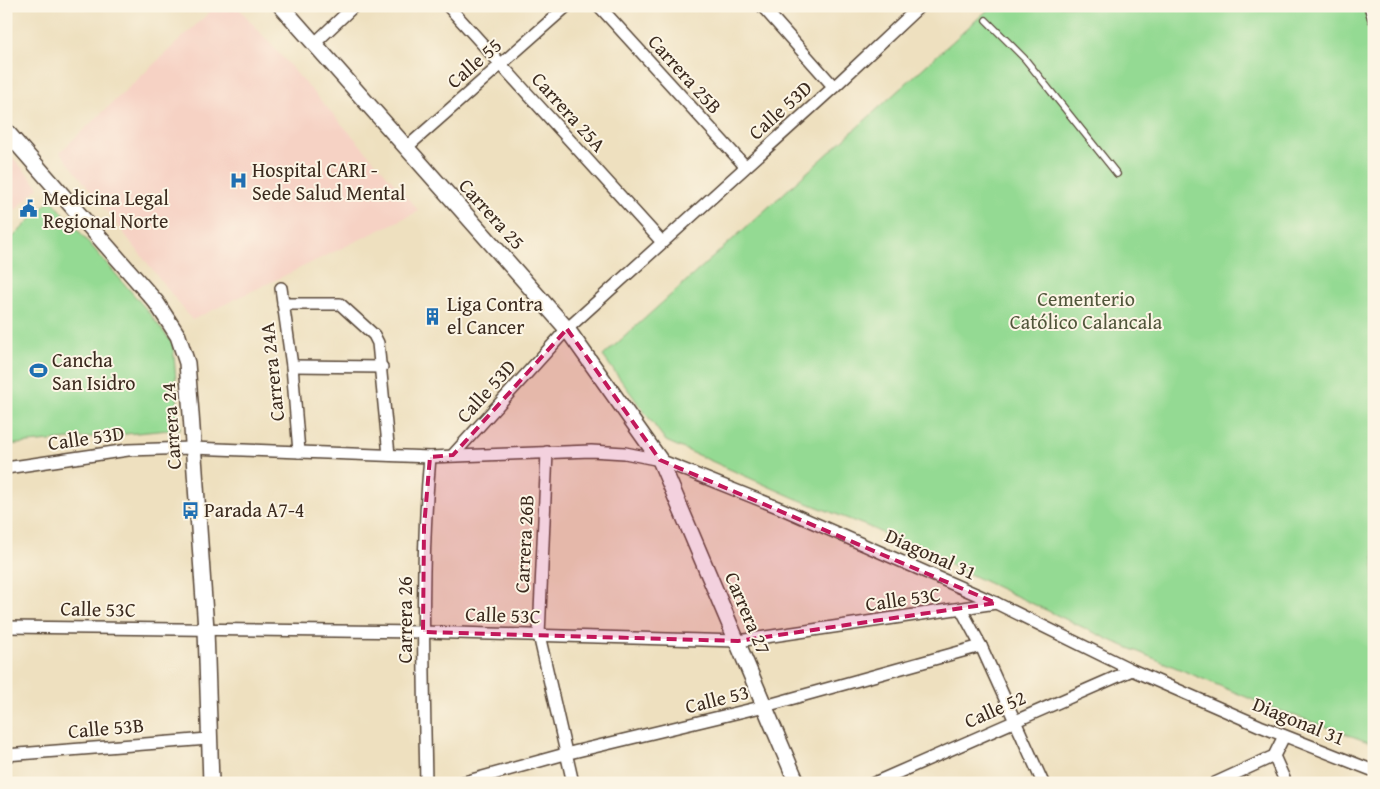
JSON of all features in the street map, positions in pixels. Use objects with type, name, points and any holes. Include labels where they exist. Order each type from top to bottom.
[{"type":"street","name":"Carrera 25","points":[[281,6],[567,328],[660,460]]},
{"type":"street","points":[[315,43],[354,6]]},
{"type":"street","name":"Carrera 25A","points":[[448,6],[662,242]]},
{"type":"street","name":"Calle 55","points":[[406,148],[567,6]]},
{"type":"street","name":"Carrera 25B","points":[[599,6],[745,166]]},
{"type":"street","points":[[762,6],[834,87]]},
{"type":"street","points":[[1370,6],[1374,19]]},
{"type":"street","name":"Calle 53D","points":[[6,468],[128,450],[192,448],[430,457],[453,455],[567,328],[834,87],[917,7]]},
{"type":"street","name":"Carrera 24","points":[[6,131],[156,302],[178,336],[187,363],[206,629],[208,738],[211,783]]},
{"type":"street","name":"Carrera 24A","points":[[281,288],[292,366],[299,452]]},
{"type":"street","points":[[284,304],[336,303],[345,307],[374,334],[378,343],[382,367],[389,455]]},
{"type":"street","points":[[292,366],[382,367]]},
{"type":"street","name":"Diagonal 31","points":[[453,455],[547,452],[625,453],[660,460],[780,508],[996,603],[1132,670],[1284,736],[1374,771]]},
{"type":"street","name":"Carrera 26B","points":[[547,452],[539,635],[573,783]]},
{"type":"street","name":"Carrera 26","points":[[426,783],[423,632],[424,527],[430,457]]},
{"type":"street","name":"Carrera 27","points":[[660,460],[797,783]]},
{"type":"street","name":"Calle 53C","points":[[6,627],[423,632],[738,641],[996,603]]},
{"type":"street","points":[[962,609],[981,646],[1043,783]]},
{"type":"street","name":"Calle 53","points":[[461,783],[565,754],[765,706],[981,646]]},
{"type":"street","name":"Calle 52","points":[[874,783],[1132,670]]},
{"type":"street","points":[[1214,783],[1274,756],[1284,736]]},
{"type":"street","name":"Calle 53B","points":[[6,755],[208,738]]},
{"type":"street","points":[[1274,756],[1286,783]]},
{"type":"lane","points":[[986,20],[1025,58],[1117,174]]},
{"type":"highlighted area","points":[[567,329],[660,460],[996,603],[738,641],[423,632],[424,527],[430,457],[453,455]]},
{"type":"shaded area","name":"Hospital CARI - Sede Salud Mental","points":[[216,6],[237,6],[419,211],[192,320],[60,152]]},
{"type":"shaded area","points":[[6,150],[39,187],[6,219]]},
{"type":"green space","name":"Cementerio Católico Calancala","points":[[992,6],[1366,6],[1374,34],[1374,744],[1270,707],[1110,640],[869,527],[797,499],[666,441],[603,356]]},
{"type":"green space","points":[[51,199],[146,309],[173,344],[180,429],[6,445],[6,244]]},
{"type":"place","name":"Hospital CARI - Sede Salud Mental","points":[[238,181]]},
{"type":"place","name":"Medicina Legal Regional Norte","points":[[29,209]]},
{"type":"place","name":"Liga Contra el Cancer","points":[[433,316]]},
{"type":"place","name":"Cancha San Isidro","points":[[38,371]]},
{"type":"place","name":"Parada A7-4","points":[[190,510]]}]
